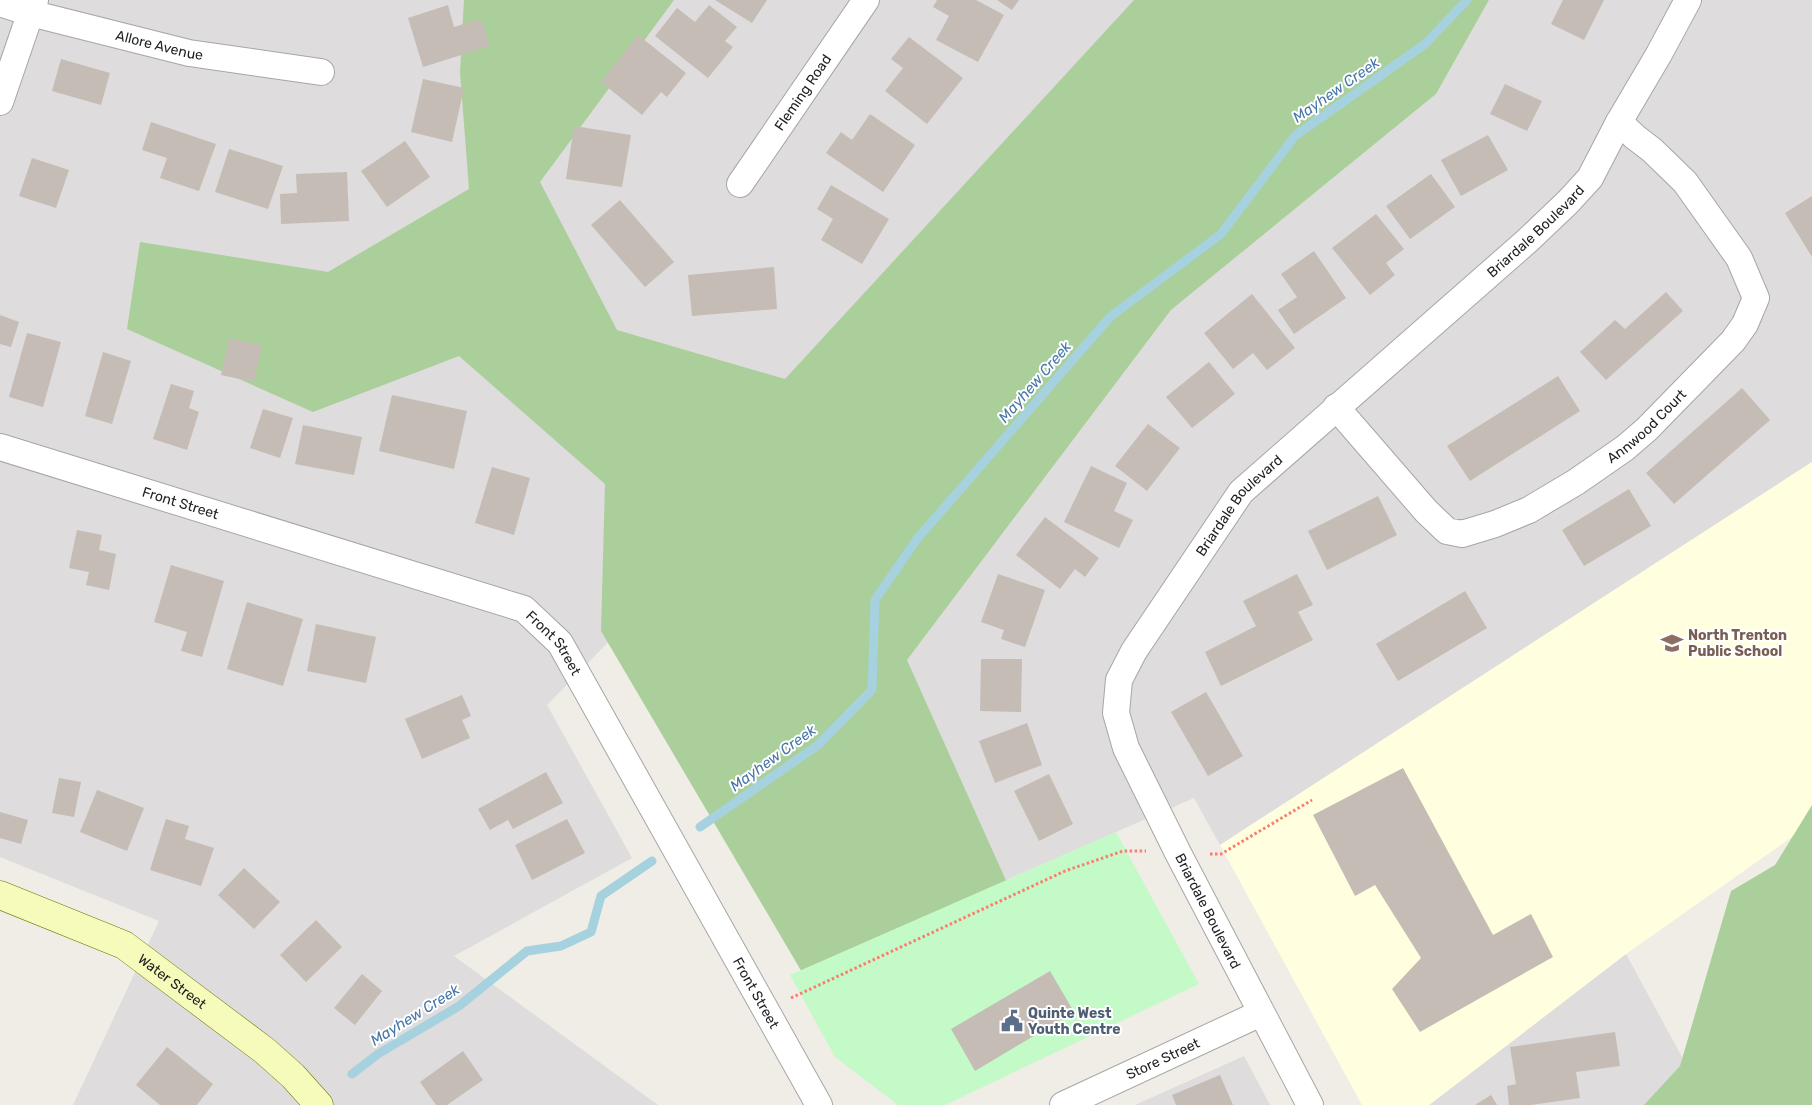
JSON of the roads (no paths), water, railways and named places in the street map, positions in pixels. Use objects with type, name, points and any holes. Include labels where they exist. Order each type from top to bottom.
[{"type":"main road","name":"Water Street","points":[[0,895],[124,945],[265,1051],[293,1076],[319,1105]]},
{"type":"street","name":"Fleming Road","points":[[740,184],[866,0]]},
{"type":"street","name":"Briardale Boulevard","points":[[1310,1105],[1126,748],[1116,713],[1119,680],[1134,651],[1241,492],[1527,242],[1590,178],[1619,122],[1688,0]]},
{"type":"street","name":"Allore Avenue","points":[[0,4],[32,7],[189,53],[321,72]]},
{"type":"street","points":[[0,102],[32,7]]},
{"type":"street","name":"Annwood Court","points":[[1336,407],[1426,511],[1446,531],[1462,534],[1495,524],[1529,510],[1576,482],[1647,429],[1734,341],[1745,324],[1756,298],[1739,258],[1685,182],[1619,122]]},
{"type":"street","name":"Front Street","points":[[0,447],[524,609],[560,644],[819,1105]]},
{"type":"street","name":"Store Street","points":[[1063,1105],[1262,1014]]},
{"type":"waterway","name":"Mayhew Creek","points":[[700,827],[818,745],[872,690],[875,600],[917,539],[1110,317],[1221,234],[1295,136],[1425,44],[1467,0]]},
{"type":"waterway","name":"Mayhew Creek","points":[[352,1074],[378,1054],[459,1006],[527,951],[561,946],[591,932],[601,896],[652,861]]},
{"type":"place","name":"North Trenton Public School","points":[[1672,643]]},
{"type":"place","name":"Quinte West Youth Centre","points":[[1012,1021]]}]
